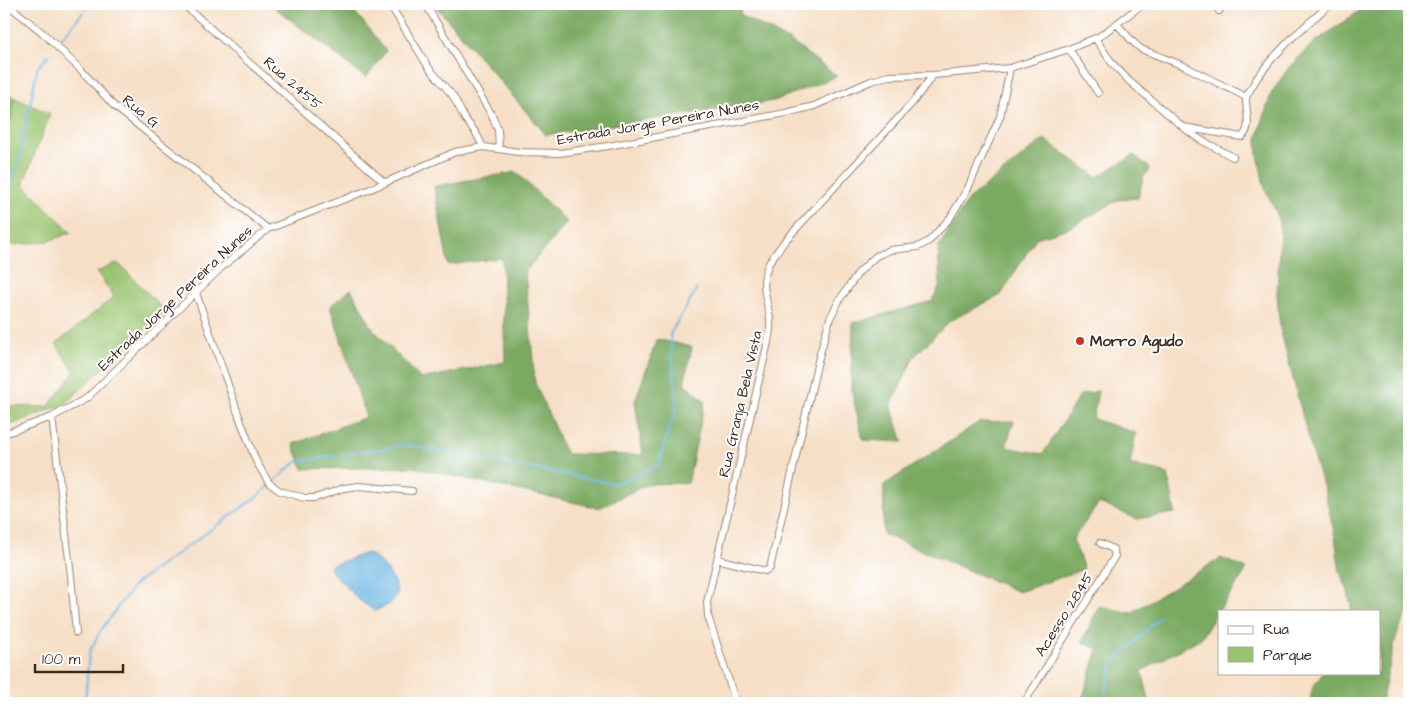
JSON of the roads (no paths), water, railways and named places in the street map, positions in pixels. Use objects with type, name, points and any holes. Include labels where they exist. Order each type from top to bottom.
[{"type":"street","name":"Rua G","points":[[8,4],[82,71],[114,106],[268,228]]},
{"type":"street","name":"Rua 2455","points":[[183,4],[385,183]]},
{"type":"street","name":"Estrada Jorge Pereira Nunes","points":[[4,434],[52,417],[87,398],[196,292],[268,228],[385,183],[455,152],[483,147],[541,154],[608,146],[786,113],[814,106],[871,81],[888,76],[933,75],[1010,68],[1069,49],[1095,38],[1143,4]]},
{"type":"street","points":[[1216,4],[1219,11]]},
{"type":"street","points":[[1183,127],[1236,137],[1242,137],[1247,133],[1246,97],[1257,78],[1294,36],[1330,4]]},
{"type":"street","points":[[426,5],[493,118],[498,130],[499,149]]},
{"type":"street","points":[[392,8],[429,68],[453,96],[483,147]]},
{"type":"street","points":[[1117,24],[1141,49],[1184,66],[1246,97]]},
{"type":"street","points":[[1095,38],[1112,63],[1129,81],[1198,139],[1233,157]]},
{"type":"street","points":[[1069,49],[1098,93]]},
{"type":"street","points":[[717,559],[766,571],[770,568],[830,318],[840,299],[859,272],[876,256],[890,250],[918,247],[929,241],[950,218],[968,188],[1000,116],[1010,68]]},
{"type":"street","name":"Rua Granja Bela Vista","points":[[736,703],[707,610],[707,602],[768,342],[771,321],[764,278],[766,269],[784,242],[913,102],[933,75]]},
{"type":"street","points":[[196,292],[240,419],[256,460],[269,482],[280,491],[305,498],[315,498],[344,488],[358,486],[412,491]]},
{"type":"street","points":[[52,417],[72,576],[76,633]]},
{"type":"street","name":"Acesso 2845","points":[[1024,703],[1115,556],[1113,549],[1100,543]]},
{"type":"water","points":[[367,553],[379,561],[387,570],[398,594],[390,604],[375,611],[359,600],[330,568],[332,565]]},
{"type":"waterway","points":[[61,39],[90,4]]},
{"type":"waterway","points":[[4,197],[19,160],[37,69],[49,55]]},
{"type":"waterway","points":[[85,703],[89,653],[101,630],[135,584],[258,496],[296,462],[406,445],[615,484],[658,465],[677,404],[670,334],[697,289]]},
{"type":"waterway","points":[[1103,703],[1113,663],[1160,617]]},
{"type":"waterway","points":[[4,700],[21,703]]},
{"type":"waterway","points":[[48,703],[68,703]]},
{"type":"place","name":"Morro Agudo","points":[[1080,341]]}]
